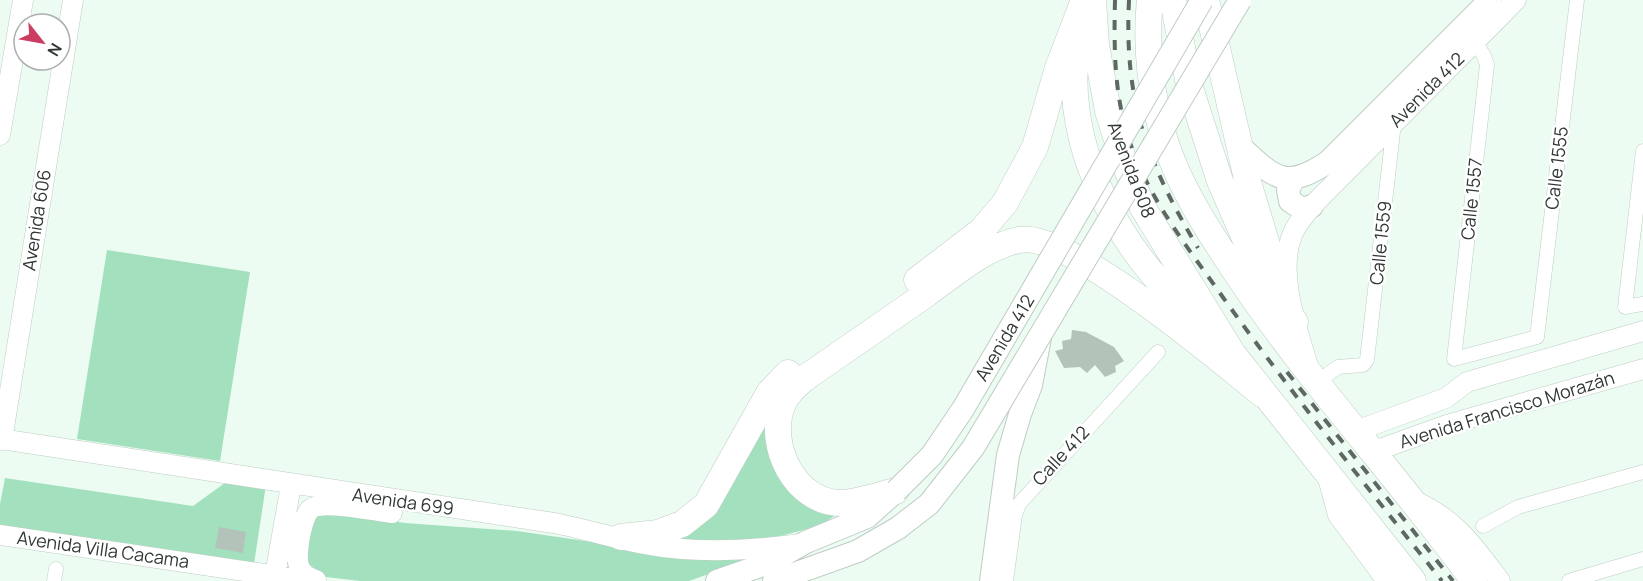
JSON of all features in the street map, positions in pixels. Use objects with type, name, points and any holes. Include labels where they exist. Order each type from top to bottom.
[{"type":"highway","points":[[1085,0],[1076,52],[1076,93],[1087,155],[1103,197],[1125,238],[1156,279],[1228,347],[1262,393],[1413,581]]},
{"type":"highway","points":[[621,537],[658,533],[682,524],[706,505],[769,393],[790,370],[921,278],[981,231],[1005,202],[1035,147],[1058,68],[1085,0]]},
{"type":"highway","name":"Avenida 608","points":[[1093,0],[1096,45],[1108,111],[1124,162],[1143,208],[1228,347]]},
{"type":"highway","points":[[1150,0],[1148,20],[1151,66],[1166,144],[1179,175],[1218,246],[1264,315],[1313,380],[1412,500],[1474,581]]},
{"type":"highway","points":[[1173,0],[1189,85],[1220,181],[1257,266],[1295,322]]},
{"type":"highway","points":[[1204,0],[1247,179],[1270,255],[1289,297]]},
{"type":"highway","points":[[896,491],[840,503],[811,494],[789,471],[778,443],[777,423],[782,404],[791,390],[806,378],[975,260],[1021,239],[1039,241],[1079,260],[1116,282],[1262,393]]},
{"type":"main road","name":"Avenida 412","points":[[717,581],[769,563],[806,542],[867,517],[932,455],[963,409],[1204,0]]},
{"type":"main road","name":"Avenida 412","points":[[774,581],[858,551],[898,528],[929,504],[973,448],[1240,0]]},
{"type":"main road","points":[[1241,147],[1264,170],[1293,180],[1311,174],[1328,162],[1490,0]]},
{"type":"main road","points":[[1293,180],[1288,190],[1290,201],[1302,209],[1312,206]]},
{"type":"main road","points":[[997,578],[1008,455],[1031,386],[1040,338]]},
{"type":"street","points":[[0,135],[2,107],[22,0]]},
{"type":"street","name":"Avenida 606","points":[[1,439],[73,0]]},
{"type":"street","name":"Avenida 412","points":[[1313,380],[1289,297],[1287,261],[1291,237],[1312,206],[1516,0]]},
{"type":"street","name":"Calle 1555","points":[[1454,359],[1537,337],[1577,0]]},
{"type":"street","name":"Calle 1557","points":[[1454,359],[1486,65],[1484,56],[1475,42]]},
{"type":"street","name":"Calle 1559","points":[[1313,380],[1338,367],[1365,363],[1368,357],[1394,123]]},
{"type":"street","points":[[1643,151],[1625,307],[1643,304]]},
{"type":"street","name":"Avenida Francisco Morazán","points":[[1356,431],[1446,398],[1467,382],[1643,331]]},
{"type":"street","name":"Calle 412","points":[[997,578],[1019,504],[1158,352]]},
{"type":"street","name":"Avenida Francisco Morazán","points":[[1372,452],[1450,424],[1643,369]]},
{"type":"street","points":[[1446,398],[1450,424]]},
{"type":"street","name":"Avenida 699","points":[[1,439],[514,518],[621,537],[644,544],[747,551],[806,542]]},
{"type":"street","points":[[1327,472],[1330,494],[1338,515],[1386,581]]},
{"type":"street","points":[[1483,526],[1518,507],[1643,472]]},
{"type":"street","points":[[275,575],[291,485]]},
{"type":"street","points":[[1412,500],[1436,510],[1457,526],[1500,581]]},
{"type":"street","points":[[318,581],[302,572],[298,561],[303,521],[307,512],[313,507],[326,506],[477,522],[514,518]]},
{"type":"street","name":"Avenida Villa Cacama","points":[[0,536],[312,581]]},
{"type":"street","points":[[1569,581],[1643,559]]},
{"type":"green space","points":[[107,250],[250,272],[220,461],[77,439]]},
{"type":"green space","points":[[765,413],[776,467],[782,481],[791,492],[804,501],[842,511],[819,526],[746,545],[663,539]]},
{"type":"green space","points":[[5,478],[193,506],[229,480],[266,485],[254,564],[0,527],[0,504]]},
{"type":"green space","points":[[323,511],[405,523],[517,531],[660,552],[762,555],[689,581],[360,581],[309,575],[301,557],[306,521]]},
{"type":"building","points":[[1072,330],[1086,332],[1114,347],[1124,361],[1115,366],[1116,372],[1105,377],[1095,365],[1087,373],[1080,367],[1064,368],[1055,351],[1063,349],[1062,341],[1071,339]]},
{"type":"building","points":[[219,527],[246,532],[243,553],[215,548]]},
{"type":"railway","points":[[1115,0],[1115,62],[1118,92],[1131,146],[1152,192],[1248,333],[1442,581]]},
{"type":"railway","points":[[1129,0],[1130,70],[1142,130],[1165,187],[1198,248]]},
{"type":"railway","points":[[1287,372],[1453,581]]}]
